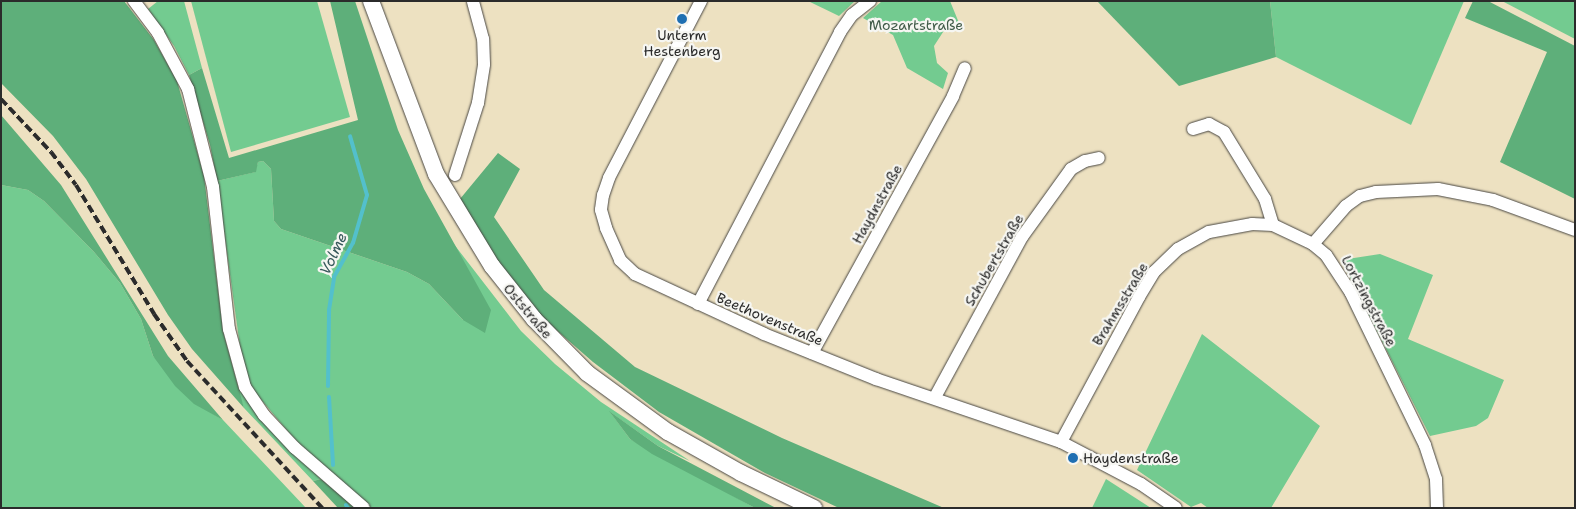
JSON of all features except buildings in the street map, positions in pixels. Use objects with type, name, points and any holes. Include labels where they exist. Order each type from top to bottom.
[{"type":"main road","name":"Oststraße","points":[[371,1],[436,174],[492,266],[534,319],[587,373],[653,422],[740,473],[814,508]]},
{"type":"street","points":[[134,1],[158,33],[183,80],[207,158],[229,329],[245,387],[264,415],[295,448],[364,508]]},
{"type":"street","points":[[455,175],[478,103],[484,64],[483,39],[473,1]]},
{"type":"street","name":"Beethovenstraße","points":[[701,1],[609,178],[601,210],[612,245],[620,260],[635,274],[698,304],[812,353],[876,379],[935,397],[1061,442],[1141,484],[1176,508]]},
{"type":"street","points":[[698,304],[840,32],[852,15],[870,1]]},
{"type":"street","name":"Haydnstraße","points":[[812,353],[953,96],[965,68]]},
{"type":"street","points":[[1193,130],[1208,124],[1224,132],[1265,199],[1273,225]]},
{"type":"street","name":"Schubertstraße","points":[[935,397],[1022,237],[1071,169],[1085,161],[1099,158]]},
{"type":"street","points":[[1313,244],[1346,206],[1360,196],[1376,192],[1438,189],[1484,198],[1575,230]]},
{"type":"street","name":"Brahmsstraße","points":[[1061,442],[1139,297],[1166,259],[1209,232],[1232,226],[1273,225],[1313,244]]},
{"type":"street","name":"Lortzingstraße","points":[[1313,244],[1326,255],[1351,293],[1426,445],[1436,479],[1437,508]]},
{"type":"green space","points":[[1,1],[124,1],[154,40],[177,81],[204,176],[223,331],[244,408],[192,349],[168,315],[86,179],[53,136],[1,83]]},
{"type":"green space","points":[[158,1],[184,1],[202,68],[189,75],[174,46],[148,9]]},
{"type":"green space","points":[[191,1],[317,1],[350,117],[231,152]]},
{"type":"green space","points":[[330,1],[355,1],[398,130],[424,189],[491,310],[485,333],[463,320],[429,284],[407,272],[281,229],[274,221],[271,169],[263,161],[258,162],[256,172],[217,181],[210,145],[189,75],[202,68],[229,158],[358,120]]},
{"type":"green space","name":"Mozartstraße","points":[[808,1],[855,1],[839,16]]},
{"type":"green space","name":"Mozartstraße","points":[[882,1],[950,1],[959,23],[945,29],[934,46],[937,63],[948,73],[943,89],[907,68],[893,35],[863,18]]},
{"type":"green space","points":[[1097,1],[1270,1],[1276,57],[1179,86]]},
{"type":"green space","points":[[1270,1],[1464,1],[1411,125],[1276,57]]},
{"type":"green space","points":[[1473,1],[1488,1],[1575,46],[1575,199],[1500,162],[1547,52],[1465,18]]},
{"type":"green space","points":[[1502,1],[1575,1],[1575,39]]},
{"type":"green space","points":[[1,115],[61,185],[168,356],[223,420],[194,404],[175,386],[153,356],[141,319],[120,283],[94,252],[44,201],[28,190],[1,185]]},
{"type":"green space","points":[[498,153],[520,169],[494,217],[544,290],[635,367],[782,438],[944,508],[839,508],[765,473],[659,412],[593,362],[538,314],[493,257],[460,199]]},
{"type":"green space","points":[[263,161],[271,169],[274,221],[281,229],[407,272],[429,284],[463,320],[490,310],[453,243],[521,331],[555,364],[601,402],[690,461],[658,446],[610,412],[630,439],[755,508],[370,508],[328,473],[290,434],[252,389],[243,368],[217,181],[255,172],[258,162]]},
{"type":"green space","points":[[1,185],[28,190],[44,201],[94,252],[120,283],[141,319],[153,356],[210,412],[223,420],[306,508],[1,508]]},
{"type":"green space","points":[[1380,254],[1433,275],[1408,339],[1504,380],[1488,418],[1476,426],[1430,436],[1341,260]]},
{"type":"green space","points":[[1202,334],[1320,426],[1271,508],[1208,508],[1201,503],[1191,507],[1137,470]]},
{"type":"green space","points":[[236,385],[263,422],[321,479],[313,481],[244,408]]},
{"type":"green space","points":[[609,411],[658,446],[776,508],[755,508],[652,454],[630,439]]},
{"type":"green space","points":[[321,479],[356,508],[338,508],[313,481]]},
{"type":"green space","points":[[1106,479],[1151,508],[1092,508]]},
{"type":"waterway","name":"Volme","points":[[328,386],[329,310],[334,277],[353,243],[367,195],[350,136]]},
{"type":"waterway","name":"Volme","points":[[329,397],[333,465]]},
{"type":"railway","points":[[1,99],[51,152],[76,185],[154,314],[187,361],[322,508]]},
{"type":"place","name":"Unterm Hestenberg","points":[[682,19]]},
{"type":"place","name":"Haydenstraße","points":[[1073,458]]}]
